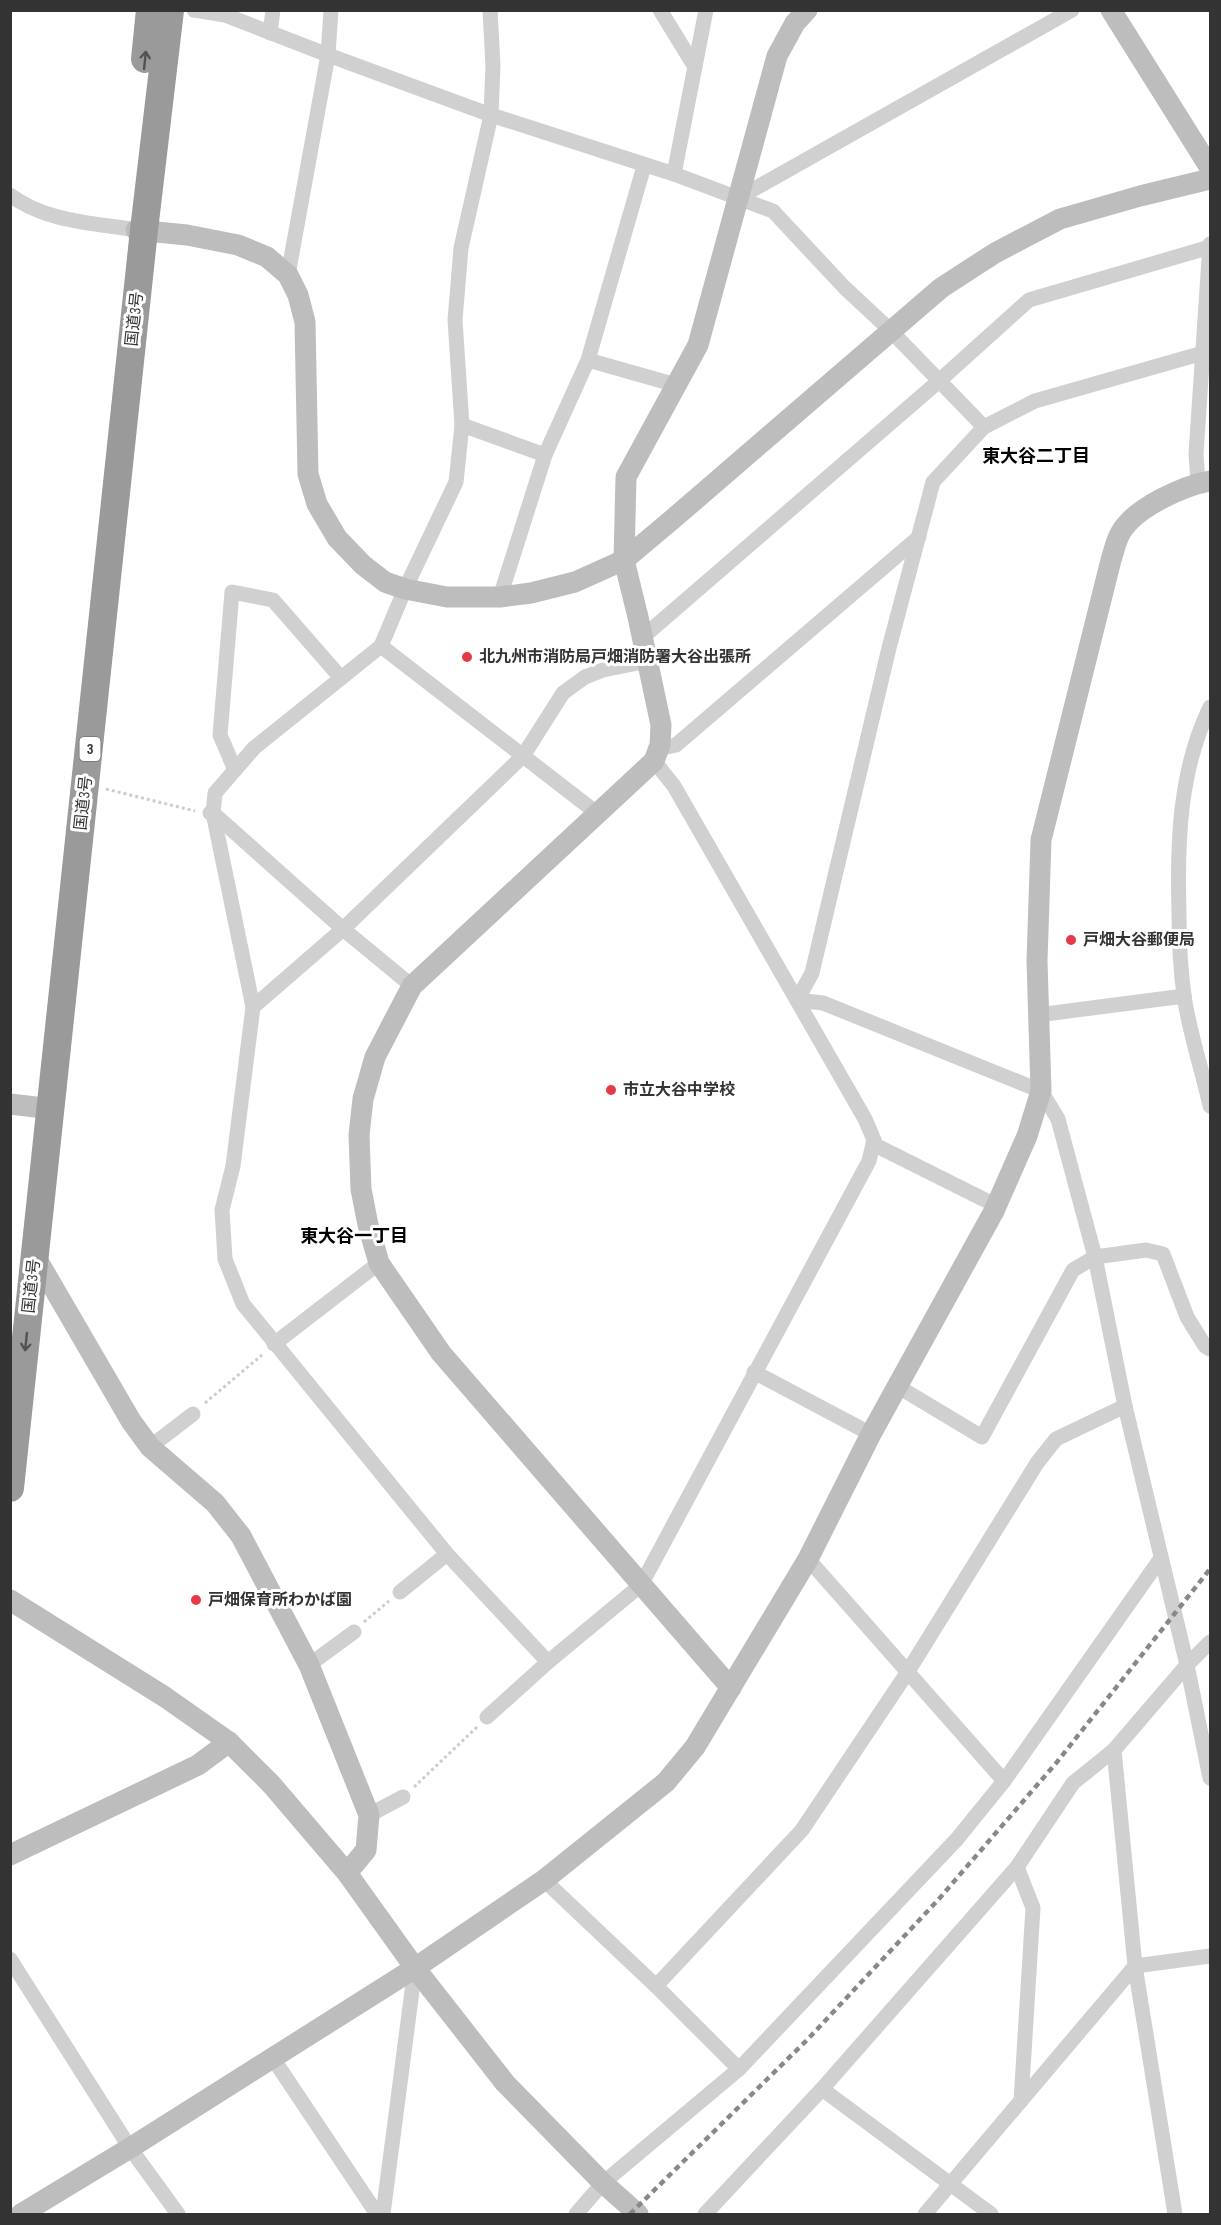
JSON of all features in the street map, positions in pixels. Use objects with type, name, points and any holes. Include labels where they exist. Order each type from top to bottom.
[{"type":"highway","name":"国道3号","points":[[136,230],[150,10]]},
{"type":"highway","name":"国道3号","points":[[10,1308],[136,230],[170,10]]},
{"type":"highway","name":"国道3号","points":[[10,1488],[35,1256],[32,1106]]},
{"type":"street","points":[[194,10],[225,15],[491,115],[674,174],[774,211],[844,287],[890,330],[984,427]]},
{"type":"street","points":[[270,33],[273,10]]},
{"type":"street","points":[[288,275],[328,55],[331,10]]},
{"type":"street","points":[[490,10],[493,66],[491,115],[461,248],[455,320],[462,424],[456,482],[405,589],[381,646],[254,748],[215,793],[209,813],[253,1007],[233,1166],[222,1210],[225,1259],[243,1304],[447,1554],[548,1662]]},
{"type":"street","points":[[660,10],[695,67]]},
{"type":"street","points":[[674,174],[706,10]]},
{"type":"street","points":[[487,1718],[548,1662],[641,1585],[869,1161],[874,1140],[865,1119],[656,755],[661,725],[624,560],[626,477],[698,345],[777,56],[795,23],[807,10]]},
{"type":"street","points":[[740,197],[1072,10]]},
{"type":"street","points":[[1111,10],[1210,168]]},
{"type":"street","points":[[500,597],[545,455],[588,360],[644,166]]},
{"type":"street","points":[[10,195],[45,214],[86,223],[187,235],[238,245],[267,257],[288,275],[298,296],[305,322],[308,474],[317,504],[337,538],[363,565],[385,582],[405,589],[447,597],[500,597],[531,593],[575,582],[624,560],[890,330],[941,288],[994,253],[1060,219],[1210,179]]},
{"type":"street","points":[[21,2214],[415,1968],[544,1880],[666,1782],[695,1747],[731,1688],[808,1559],[870,1434],[997,1206],[1027,1136],[1041,1091],[1037,961],[1041,840],[1111,560],[1121,532],[1138,513],[1163,499],[1204,482],[1196,454],[1206,352],[1210,246],[1029,300],[939,381],[643,637]]},
{"type":"street","points":[[797,1000],[812,973],[889,648],[933,482],[984,427],[1035,401],[1206,352]]},
{"type":"street","points":[[588,360],[676,385]]},
{"type":"street","points":[[462,424],[545,455]]},
{"type":"street","points":[[731,1688],[441,1353],[379,1263],[368,1225],[362,1189],[360,1126],[363,1099],[375,1057],[412,986],[598,814],[656,755],[676,745],[919,537]]},
{"type":"street","points":[[235,770],[220,735],[232,592],[273,600],[341,678]]},
{"type":"street","points":[[381,646],[598,814]]},
{"type":"street","points":[[253,1007],[343,929],[523,756],[563,693],[585,677],[603,670],[648,661]]},
{"type":"street","points":[[1210,707],[1202,725],[1184,787],[1178,844],[1180,957],[1184,996],[1210,1106]]},
{"type":"street","points":[[209,813],[412,986]]},
{"type":"street","points":[[1038,1015],[1184,996]]},
{"type":"street","points":[[797,1000],[824,1003],[1041,1091],[1058,1119],[1095,1257],[1125,1406],[1185,1660],[1210,1778]]},
{"type":"street","points":[[873,1144],[997,1206]]},
{"type":"street","points":[[897,1386],[982,1437],[1072,1270],[1095,1257],[1146,1250],[1163,1254],[1187,1317],[1210,1349]]},
{"type":"street","points":[[35,1256],[131,1421],[150,1447],[215,1503],[241,1536],[309,1665],[369,1815],[366,1850],[347,1873]]},
{"type":"street","points":[[274,1344],[379,1263]]},
{"type":"street","points":[[754,1372],[870,1434]]},
{"type":"street","points":[[656,1986],[802,1830],[908,1673],[1037,1463],[1056,1439],[1125,1406]]},
{"type":"street","points":[[150,1447],[193,1414]]},
{"type":"street","points":[[400,1592],[447,1554]]},
{"type":"street","points":[[576,2214],[603,2183],[739,2068],[957,1839],[1004,1781],[1161,1558]]},
{"type":"street","points":[[808,1559],[1004,1781]]},
{"type":"street","points":[[10,1600],[165,1697],[229,1742],[271,1784],[347,1873],[415,1968],[506,2083],[603,2183],[632,2208]]},
{"type":"street","points":[[309,1665],[354,1632]]},
{"type":"street","points":[[705,2214],[822,2089],[1017,1867],[1073,1783],[1114,1750],[1185,1660],[1210,1642]]},
{"type":"street","points":[[10,1854],[198,1765],[229,1742]]},
{"type":"street","points":[[1114,1750],[1136,1966],[1175,2214]]},
{"type":"street","points":[[369,1815],[403,1797]]},
{"type":"street","points":[[1017,1867],[1033,1908],[1021,2101]]},
{"type":"street","points":[[544,1880],[739,2068]]},
{"type":"street","points":[[925,2214],[1136,1966],[1210,1956]]},
{"type":"street","points":[[10,1959],[130,2148],[178,2214]]},
{"type":"street","points":[[383,2214],[415,1968]]},
{"type":"street","points":[[272,2057],[377,2214]]},
{"type":"street","points":[[822,2089],[991,2214]]},
{"type":"path","points":[[105,789],[209,813]]},
{"type":"path","points":[[193,1414],[274,1344]]},
{"type":"path","points":[[354,1632],[400,1592]]},
{"type":"path","points":[[403,1797],[487,1718]]},
{"type":"railway","points":[[630,2214],[808,2039],[938,1900],[1057,1762],[1210,1569]]},
{"type":"place","name":"北九州市消防局戸畑消防署大谷出張所","points":[[467,657]]},
{"type":"place","name":"戸畑大谷郵便局","points":[[1071,940]]},
{"type":"place","name":"市立大谷中学校","points":[[611,1090]]},
{"type":"place","name":"戸畑保育所わかば園","points":[[196,1600]]},
{"type":"district","name":"東大谷二丁目","points":[[1036,456]]},
{"type":"district","name":"東大谷一丁目","points":[[354,1236]]}]
